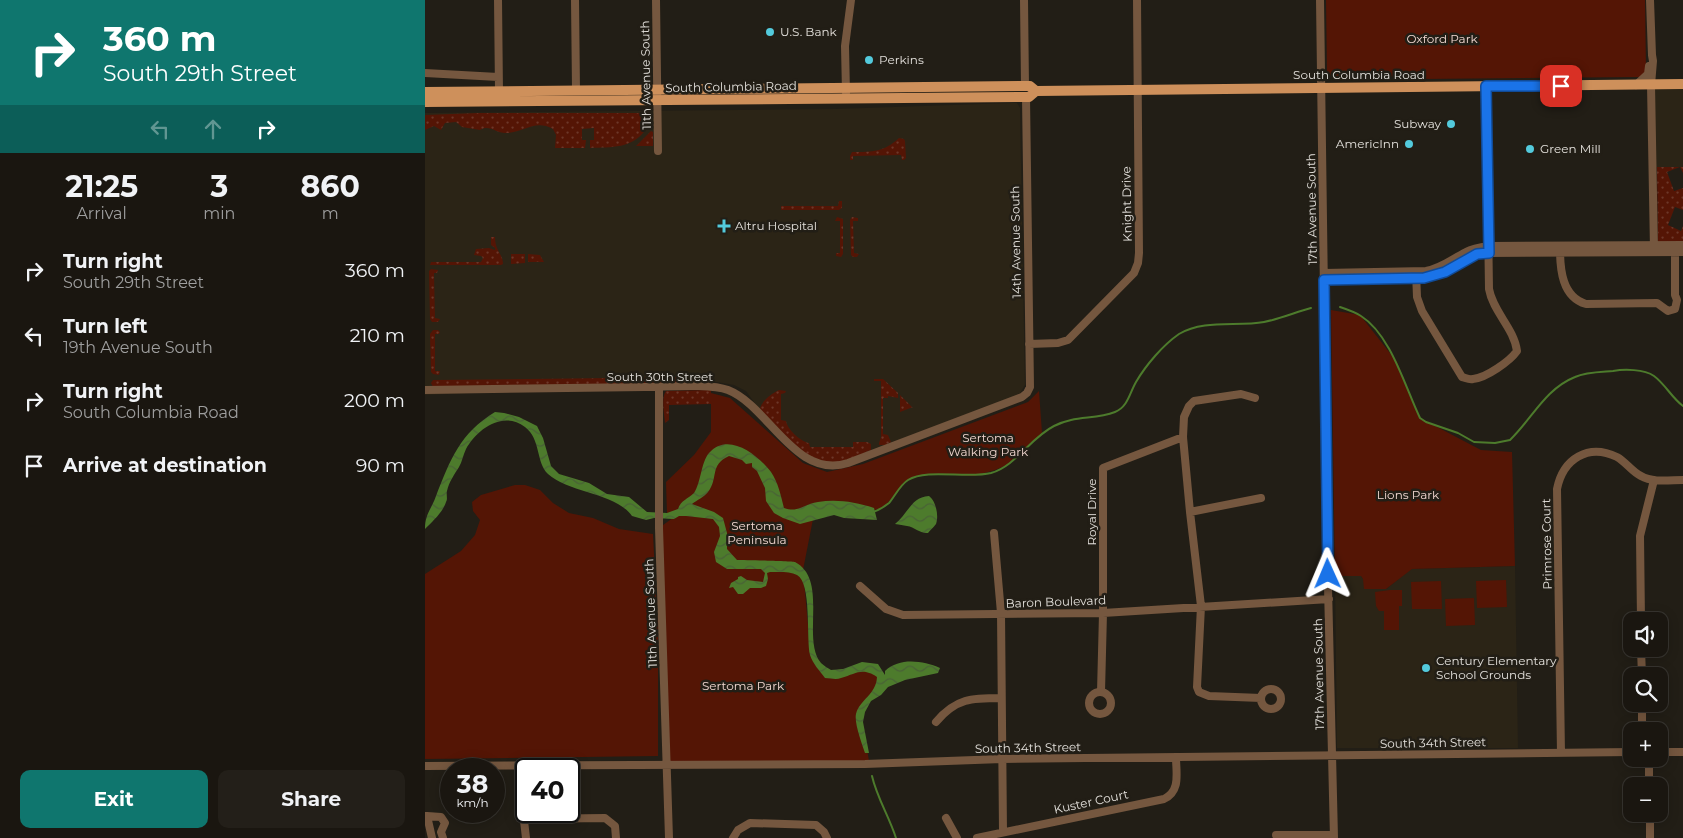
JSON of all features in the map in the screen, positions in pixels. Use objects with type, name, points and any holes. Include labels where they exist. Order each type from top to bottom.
[{"type":"main road","name":"South Columbia Road","points":[[846,93],[1029,97],[1036,91],[1683,84]]},
{"type":"main road","name":"South Columbia Road","points":[[425,97],[475,102],[658,95],[846,93],[1025,86],[1030,86],[1036,91]]},
{"type":"main road","points":[[997,96],[1017,91],[1025,86]]},
{"type":"main road","name":"South Columbia Road","points":[[425,97],[499,91],[576,90],[658,95]]},
{"type":"main road","points":[[475,102],[493,96],[499,91]]},
{"type":"street","points":[[498,0],[499,91]]},
{"type":"street","points":[[575,0],[576,90]]},
{"type":"street","name":"11th Avenue South","points":[[656,0],[658,151]]},
{"type":"street","points":[[846,93],[845,46],[851,0]]},
{"type":"street","points":[[1024,0],[1025,86]]},
{"type":"street","name":"Knight Drive","points":[[1029,344],[1058,343],[1068,340],[1134,272],[1138,263],[1137,0]]},
{"type":"street","name":"17th Avenue South","points":[[1320,0],[1334,836]]},
{"type":"street","points":[[1650,0],[1653,61],[1651,85],[1654,249]]},
{"type":"street","points":[[1635,85],[1648,74],[1649,58],[1652,55]]},
{"type":"street","points":[[425,73],[499,77]]},
{"type":"street","points":[[1416,275],[1417,297],[1423,311],[1462,377],[1471,380],[1479,378],[1512,359],[1517,351],[1516,341],[1491,298],[1486,86]]},
{"type":"street","name":"14th Avenue South","points":[[1026,97],[1029,387]]},
{"type":"street","points":[[1324,276],[1416,275],[1436,269],[1467,252],[1489,249],[1679,249],[1675,309],[1667,311],[1657,303],[1586,304],[1578,302],[1561,277],[1560,250]]},
{"type":"street","name":"11th Avenue South","points":[[659,387],[659,525],[669,838]]},
{"type":"street","name":"South 30th Street","points":[[425,390],[711,387],[731,392],[738,396],[799,454],[819,463],[834,466],[848,463],[1022,397],[1027,393],[1029,387]]},
{"type":"street","points":[[1255,398],[1241,394],[1194,401],[1184,416],[1183,437],[1201,606],[1197,687],[1199,692],[1209,696],[1261,698]]},
{"type":"street","name":"Royal Drive","points":[[1103,613],[1103,468],[1183,437]]},
{"type":"street","name":"Primrose Court","points":[[1561,753],[1557,489],[1559,479],[1567,465],[1576,457],[1588,453],[1598,453],[1618,458],[1642,477],[1654,480],[1683,480]]},
{"type":"street","points":[[1641,612],[1640,536],[1654,480]]},
{"type":"street","points":[[1190,512],[1261,498]]},
{"type":"street","points":[[860,586],[886,609],[903,615],[1001,613],[994,533]]},
{"type":"street","name":"Baron Boulevard","points":[[1003,832],[1001,613],[1103,613],[1329,599]]},
{"type":"street","points":[[1101,692],[1103,613]]},
{"type":"street","points":[[936,722],[944,712],[960,702],[982,698],[1001,698]]},
{"type":"street","name":"South 34th Street","points":[[580,765],[865,764],[1002,759],[1623,752]]},
{"type":"street","points":[[1668,752],[1683,752]]},
{"type":"street","name":"Kuster Court","points":[[977,838],[1164,799],[1173,794],[1175,789],[1176,757]]},
{"type":"street","name":"South 34th Street","points":[[425,766],[515,765]]},
{"type":"street","points":[[432,838],[426,816],[441,818],[445,823],[441,832],[443,838]]},
{"type":"street","points":[[580,818],[605,818],[615,826],[616,838]]},
{"type":"street","points":[[946,818],[957,838]]},
{"type":"street","points":[[1650,822],[1650,838]]},
{"type":"street","points":[[525,823],[525,838]]},
{"type":"street","points":[[733,838],[738,830],[750,823],[796,823],[816,825],[824,832],[827,838]]},
{"type":"street","points":[[1277,836],[1334,836]]},
{"type":"shaded area","points":[[1683,84],[1683,167],[1653,167],[1651,85]]},
{"type":"shaded area","name":"Altru Hospital","points":[[1017,103],[1020,108],[1025,385],[1020,393],[1009,399],[871,450],[824,461],[759,409],[746,391],[734,385],[717,382],[425,395],[425,113],[836,109]]},
{"type":"shaded area","name":"Century Elementary School Grounds","points":[[1515,566],[1518,748],[1337,748],[1335,576],[1361,576],[1363,579],[1386,589],[1411,569]]},
{"type":"green space","name":"Oxford Park","points":[[1326,0],[1645,0],[1646,71],[1641,77],[1422,79],[1388,76],[1330,76],[1327,72]]},
{"type":"green space","points":[[478,113],[649,113],[650,117],[649,123],[641,136],[628,144],[590,148],[590,140],[594,140],[594,128],[582,129],[582,140],[586,140],[585,148],[555,148],[556,135],[553,129],[541,125],[503,133],[487,128],[480,130],[462,127],[456,122],[445,123],[441,130],[434,126],[425,130],[425,115]]},
{"type":"green space","points":[[651,131],[653,132],[653,146],[636,146]]},
{"type":"green space","points":[[899,138],[905,141],[906,158],[904,160],[902,160],[901,155],[853,156],[853,160],[850,160],[852,152],[883,149]]},
{"type":"green space","points":[[1657,167],[1680,167],[1667,172],[1674,191],[1683,188],[1683,210],[1675,207],[1668,225],[1681,231],[1683,226],[1683,243],[1658,243]]},
{"type":"green space","points":[[839,201],[842,201],[842,208],[839,210],[781,210],[781,206],[838,206]]},
{"type":"green space","points":[[837,217],[843,219],[843,254],[841,257],[836,256],[836,253],[840,253],[840,221],[835,221]]},
{"type":"green space","points":[[852,217],[858,218],[858,221],[853,221],[854,253],[859,254],[857,257],[851,255],[850,220]]},
{"type":"green space","points":[[491,237],[495,237],[496,246],[503,261],[501,265],[430,265],[431,262],[481,262],[483,258],[481,256],[474,255],[476,249],[489,248],[495,250],[491,245]]},
{"type":"green space","points":[[511,254],[525,254],[525,263],[511,264]]},
{"type":"green space","points":[[528,254],[540,255],[544,262],[528,262]]},
{"type":"green space","points":[[431,269],[438,270],[437,273],[434,273],[435,318],[440,319],[438,322],[432,322],[430,319],[429,271]]},
{"type":"green space","name":"Lions Park","points":[[1331,310],[1360,315],[1397,362],[1420,418],[1481,450],[1512,452],[1515,566],[1412,569],[1386,589],[1364,589],[1361,576],[1335,576]]},
{"type":"green space","points":[[433,330],[440,332],[435,334],[435,371],[440,371],[439,375],[431,372],[430,334]]},
{"type":"green space","points":[[697,377],[701,380],[699,384],[433,387],[431,383],[433,380]]},
{"type":"green space","points":[[874,379],[883,379],[898,393],[898,398],[888,396],[888,398],[883,398],[883,434],[888,435],[891,442],[885,445],[879,445],[881,437],[881,381],[874,381]]},
{"type":"green space","points":[[711,390],[711,404],[669,405],[669,420],[665,423],[663,401],[666,391]]},
{"type":"green space","points":[[779,390],[786,391],[781,394],[781,420],[786,421],[798,438],[809,443],[810,447],[853,447],[853,442],[867,442],[871,444],[871,450],[851,459],[838,462],[826,462],[804,453],[785,437],[761,411],[761,405],[765,400]]},
{"type":"green space","points":[[1039,391],[1042,433],[1007,465],[974,476],[937,474],[920,476],[908,480],[883,508],[853,515],[815,509],[803,570],[810,647],[827,673],[875,666],[884,681],[866,703],[862,719],[869,761],[668,765],[659,528],[681,512],[667,513],[666,482],[694,455],[711,432],[711,393],[730,398],[803,463],[827,472],[863,464],[1028,402]]},
{"type":"green space","points":[[900,395],[912,407],[913,407],[900,412]]},
{"type":"green space","points":[[515,485],[525,485],[540,490],[553,503],[569,513],[593,518],[619,529],[653,534],[658,634],[658,756],[425,759],[425,574],[461,551],[475,535],[480,520],[473,511],[472,502],[481,495]]},
{"type":"green space","points":[[1506,580],[1507,607],[1477,608],[1476,581]]},
{"type":"green space","points":[[1441,581],[1442,609],[1412,609],[1411,582]]},
{"type":"green space","points":[[1402,590],[1402,606],[1399,606],[1399,630],[1384,630],[1384,611],[1379,611],[1376,606],[1375,592]]},
{"type":"green space","points":[[1474,598],[1475,625],[1446,626],[1445,599]]},
{"type":"water","points":[[495,412],[519,417],[537,426],[543,438],[551,466],[559,474],[589,483],[607,494],[629,497],[647,512],[667,513],[678,509],[694,493],[706,457],[717,447],[725,444],[742,448],[765,465],[776,480],[784,508],[794,509],[813,503],[839,501],[874,508],[877,520],[844,518],[834,515],[800,524],[783,518],[774,513],[766,501],[765,488],[757,471],[752,467],[752,463],[746,464],[742,460],[729,456],[719,463],[716,468],[713,482],[708,492],[692,504],[714,512],[723,518],[727,533],[727,549],[737,560],[795,562],[805,571],[811,582],[813,596],[813,640],[816,653],[821,663],[825,666],[831,670],[843,669],[862,662],[878,664],[885,675],[885,671],[898,664],[919,662],[940,668],[938,673],[905,680],[888,687],[881,695],[871,701],[865,712],[863,722],[869,753],[865,753],[857,728],[856,714],[861,704],[874,688],[877,677],[863,672],[839,679],[825,678],[814,664],[809,647],[805,588],[802,580],[797,575],[787,572],[770,572],[767,573],[766,586],[750,588],[743,594],[738,594],[733,587],[729,588],[731,583],[738,579],[738,577],[741,576],[747,580],[763,582],[765,573],[761,569],[727,569],[716,562],[714,552],[720,536],[719,527],[713,519],[679,516],[674,519],[654,518],[646,520],[632,516],[625,508],[615,502],[557,480],[544,469],[534,438],[530,432],[517,422],[500,421],[491,424],[477,435],[466,449],[449,485],[445,506],[425,529],[427,516],[458,448],[473,429]]},
{"type":"water","points":[[929,496],[935,505],[937,517],[936,524],[928,533],[895,524],[918,499]]},
{"type":"waterway","points":[[1340,307],[1361,316],[1381,336],[1396,362],[1420,418],[1426,422],[1458,433],[1474,442],[1495,443],[1510,440],[1555,389],[1564,382],[1579,375],[1589,373],[1623,370],[1645,372],[1658,379],[1683,406]]},
{"type":"waterway","points":[[873,512],[889,503],[905,482],[916,476],[936,474],[981,475],[991,473],[1008,464],[1045,431],[1054,426],[1069,420],[1100,416],[1119,410],[1126,403],[1140,376],[1155,356],[1179,334],[1189,329],[1199,326],[1264,322],[1311,308]]},
{"type":"waterway","points":[[872,776],[896,838]]},
{"type":"place","name":"U.S. Bank","points":[[770,32]]},
{"type":"place","name":"Perkins","points":[[869,60]]},
{"type":"place","name":"Subway","points":[[1451,124]]},
{"type":"place","name":"AmericInn","points":[[1409,144]]},
{"type":"place","name":"Green Mill","points":[[1530,149]]},
{"type":"place","name":"Altru Hospital","points":[[724,226]]},
{"type":"place","name":"Century Elementary School Grounds","points":[[1426,668]]},
{"type":"route","points":[[1328,574],[1324,280],[1431,277],[1445,272],[1477,254],[1489,253],[1486,86],[1561,86]]},
{"type":"park label","name":"Sertoma Walking Park","points":[[988,445]]},
{"type":"park label","name":"Sertoma Peninsula","points":[[757,533]]},
{"type":"park label","name":"Sertoma Park","points":[[743,686]]}]
